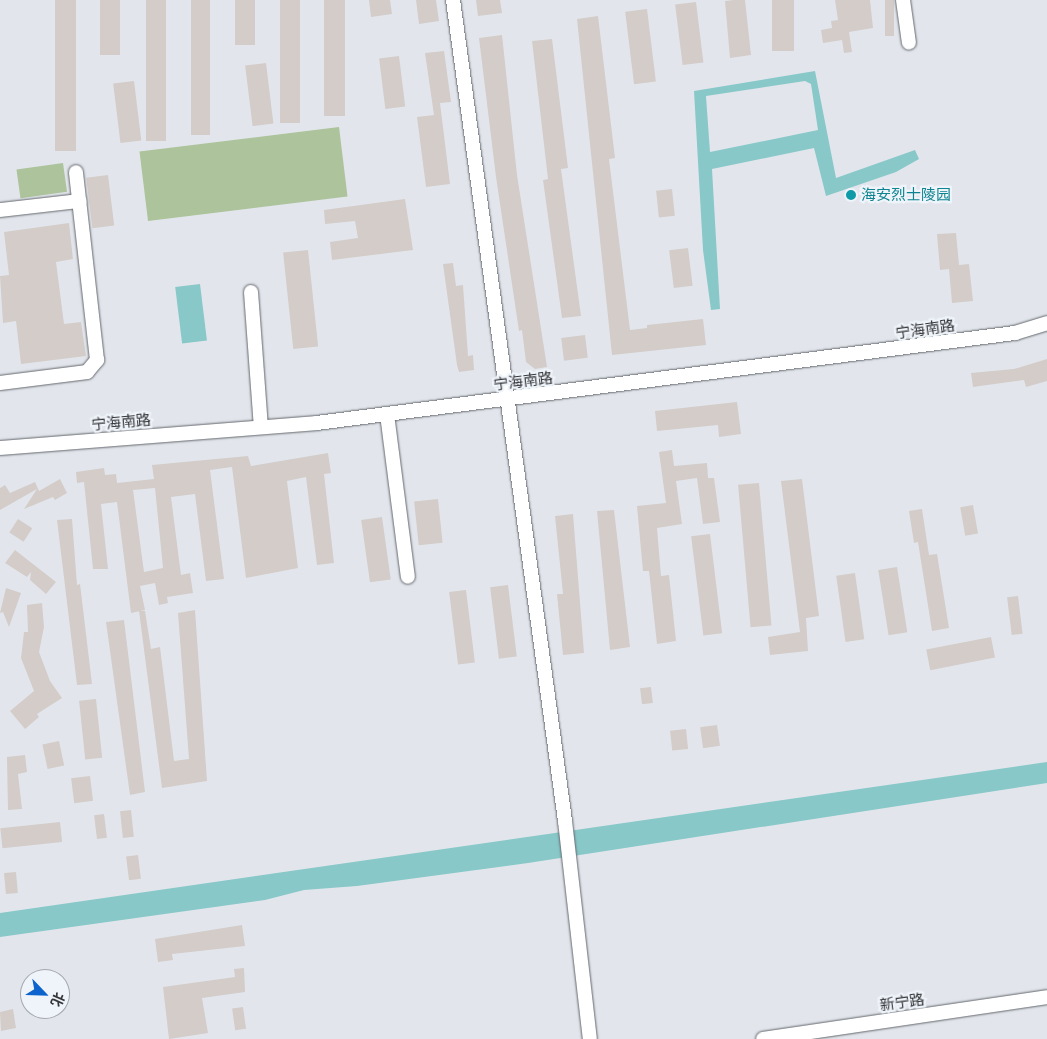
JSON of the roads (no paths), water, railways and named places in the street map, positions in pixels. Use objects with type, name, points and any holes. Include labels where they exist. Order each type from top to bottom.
[{"type":"street","points":[[453,0],[566,826],[590,1039]]},
{"type":"street","points":[[903,0],[909,43]]},
{"type":"street","points":[[0,383],[87,372],[94,367],[97,360],[76,172]]},
{"type":"street","points":[[0,210],[79,201]]},
{"type":"street","points":[[250,292],[261,427]]},
{"type":"street","name":"宁海南路","points":[[0,448],[261,427],[387,414],[1015,334],[1047,323]]},
{"type":"street","points":[[387,414],[408,577]]},
{"type":"street","name":"新宁路","points":[[763,1039],[1047,997]]},
{"type":"water","points":[[815,71],[836,178],[915,150],[919,159],[896,172],[826,196],[814,148],[712,169],[720,309],[711,310],[703,250],[694,91]],"holes":[[[805,81],[811,84],[818,130],[710,152],[706,96]]]},
{"type":"water","points":[[200,284],[207,341],[182,344],[175,287]]},
{"type":"water","points":[[1047,762],[1047,783],[528,863],[357,886],[304,890],[265,900],[0,937],[0,913]]},
{"type":"place","name":"海安烈士陵园","points":[[851,195]]}]
